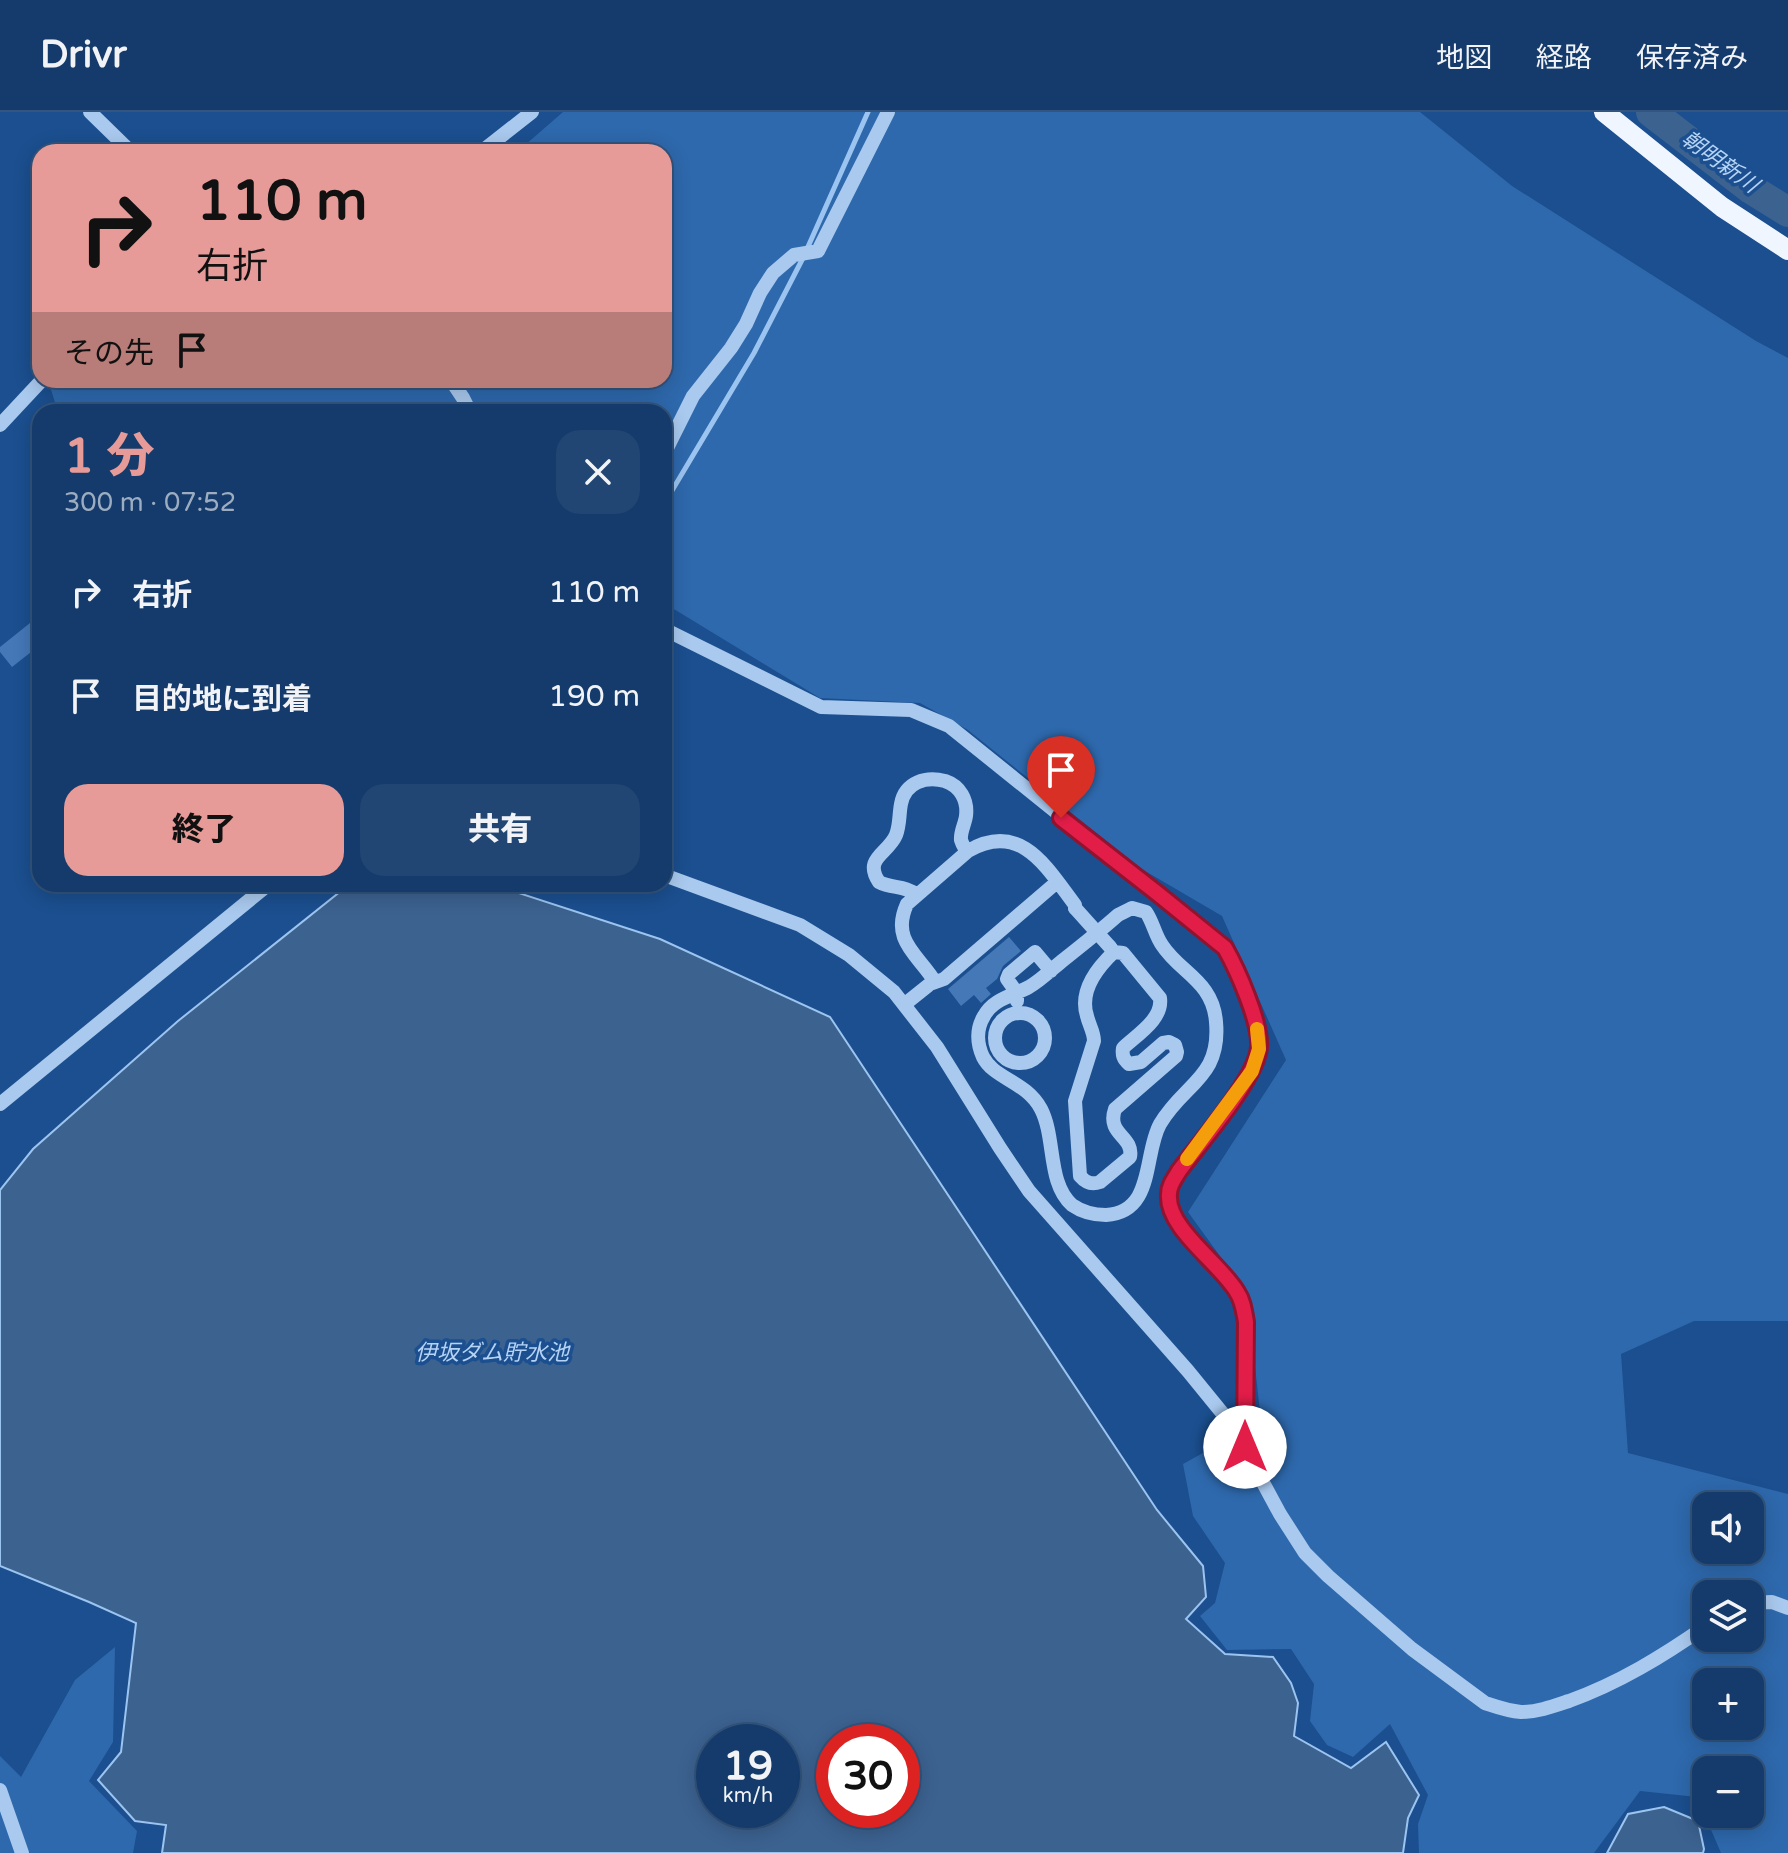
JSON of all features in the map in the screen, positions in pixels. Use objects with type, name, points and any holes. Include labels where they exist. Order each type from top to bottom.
[{"type":"main road","points":[[1604,112],[1722,207],[1788,250]]},
{"type":"street","points":[[90,112],[123,144]]},
{"type":"street","points":[[491,144],[532,112]]},
{"type":"street","points":[[672,438],[693,396],[746,324],[766,282],[794,255],[818,251],[888,112]]},
{"type":"street","points":[[0,425],[35,388]]},
{"type":"street","points":[[672,633],[821,707],[911,710],[949,726],[1225,948],[1253,1014],[1259,1049],[1244,1084],[1179,1171],[1170,1187],[1169,1204],[1176,1221],[1235,1289],[1243,1304],[1246,1322],[1245,1447]]},
{"type":"street","points":[[917,895],[905,887],[879,882],[873,870],[876,859],[896,835],[905,792],[919,781],[932,778],[958,789],[966,807],[961,841],[968,851]]},
{"type":"street","points":[[935,982],[910,950],[903,934],[902,918],[907,904],[968,851],[990,842],[1006,842],[1022,845],[1036,857],[1075,908],[1112,950],[1123,953],[1160,998],[1161,1004],[1155,1017],[1123,1048],[1122,1054],[1129,1064],[1141,1062],[1166,1042],[1172,1042],[1176,1056],[1115,1109],[1113,1125],[1132,1153],[1095,1184],[1084,1181],[1080,1176],[1075,1101],[1094,1041],[1085,1011],[1086,996],[1095,972],[1112,950]]},
{"type":"street","points":[[672,878],[800,925],[849,955],[894,992],[937,1047],[1029,1191],[1221,1409],[1305,1553],[1412,1649],[1485,1703],[1523,1712],[1551,1707],[1597,1691],[1639,1670],[1692,1635]]},
{"type":"street","points":[[905,1004],[930,984],[944,979],[1057,882]]},
{"type":"street","points":[[0,1104],[259,892]]},
{"type":"street","points":[[1137,908],[1146,912],[1169,954],[1200,982],[1215,1013],[1216,1043],[1212,1061],[1161,1122],[1151,1148],[1145,1185],[1124,1210],[1095,1214],[1076,1208],[1068,1201],[1058,1184],[1050,1137],[1041,1110],[1021,1086],[996,1072],[983,1056],[978,1040],[984,1016],[994,1004],[1017,993],[1051,971],[1118,915],[1127,909],[1137,908]]},
{"type":"street","points":[[1018,1013],[1017,993],[1007,979],[1009,974],[1035,952],[1051,971]]},
{"type":"street","points":[[1764,1602],[1788,1608]]},
{"type":"street","points":[[0,1790],[22,1853]]},
{"type":"shaded area","points":[[563,112],[1420,112],[1512,186],[1756,341],[1788,358],[1788,1321],[1694,1321],[1621,1354],[1628,1453],[1788,1494],[1788,1853],[1721,1853],[1710,1828],[1764,1828],[1764,1756],[1692,1756],[1692,1796],[1640,1791],[1594,1853],[1419,1853],[1418,1824],[1428,1795],[1390,1724],[1353,1757],[1327,1745],[1310,1721],[1314,1684],[1291,1649],[1227,1650],[1200,1616],[1215,1603],[1225,1563],[1193,1516],[1183,1464],[1261,1421],[1248,1303],[1241,1285],[1188,1212],[1286,1060],[1222,916],[1140,868],[968,730],[920,703],[820,698],[672,608],[672,404],[56,404],[50,388],[672,388],[672,144],[526,144]]},
{"type":"shaded area","points":[[115,1647],[113,1742],[89,1781],[137,1831],[133,1853],[0,1853],[0,1756],[21,1777],[75,1680]]},
{"type":"water","name":"伊坂ダム貯水池","points":[[340,892],[516,892],[660,939],[830,1017],[1157,1510],[1203,1566],[1206,1597],[1186,1619],[1225,1654],[1273,1657],[1291,1683],[1298,1703],[1294,1736],[1351,1768],[1386,1742],[1419,1795],[1408,1818],[1403,1853],[162,1853],[166,1825],[135,1821],[98,1780],[121,1752],[136,1623],[0,1566],[0,1190],[33,1149],[178,1021]]},
{"type":"water","points":[[1664,1807],[1692,1819],[1692,1828],[1700,1828],[1703,1853],[1607,1853],[1628,1814]]},
{"type":"building","points":[[32,621],[32,651],[12,667],[0,652],[0,647]]},
{"type":"building","points":[[1009,937],[1021,951],[1003,966],[997,979],[986,988],[991,994],[981,1003],[974,995],[961,1006],[948,989]]},
{"type":"waterway","points":[[807,249],[868,112]]},
{"type":"waterway","name":"朝明新川","points":[[1651,112],[1751,189],[1788,212]]},
{"type":"waterway","points":[[672,491],[754,353],[803,258]]},
{"type":"slow traffic","points":[[1187,1159],[1252,1071],[1259,1049],[1257,1029]]},
{"type":"route","points":[[1061,818],[1225,948],[1253,1014],[1259,1049],[1252,1071],[1179,1171],[1169,1193],[1169,1204],[1176,1221],[1216,1265],[1243,1304],[1246,1322],[1245,1447]]}]
